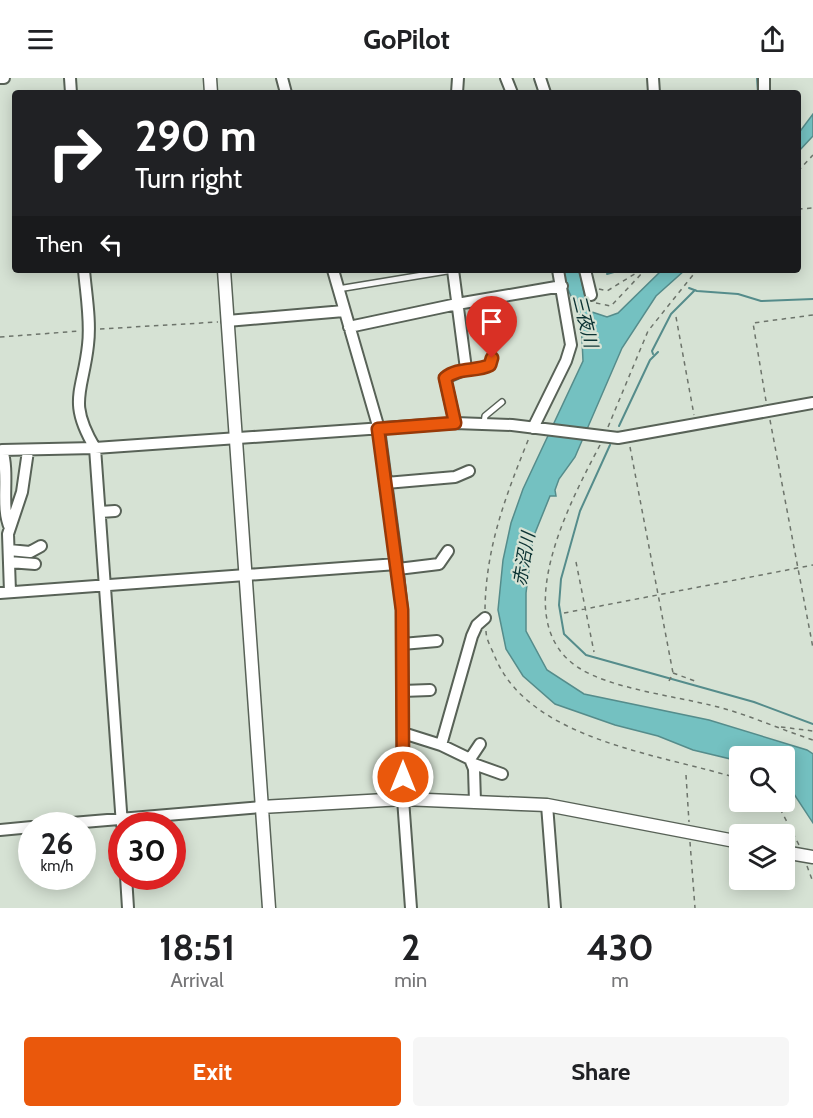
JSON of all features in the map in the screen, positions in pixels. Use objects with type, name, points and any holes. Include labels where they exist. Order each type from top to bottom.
[{"type":"street","points":[[84,273],[88,344],[77,399],[84,430],[95,448],[121,812]]},
{"type":"street","points":[[224,273],[269,908]]},
{"type":"street","points":[[334,273],[378,429],[397,566],[402,644],[403,799],[411,908]]},
{"type":"street","points":[[453,273],[466,369],[445,378],[455,423]]},
{"type":"street","points":[[533,428],[566,361],[571,345],[559,273]]},
{"type":"street","points":[[586,273],[591,295]]},
{"type":"street","points":[[349,327],[457,304],[562,286]]},
{"type":"street","points":[[227,321],[344,311]]},
{"type":"street","points":[[10,528],[5,521],[2,506],[6,462],[2,450],[95,448],[455,423],[484,423],[602,437],[628,437],[813,402]]},
{"type":"street","points":[[28,451],[22,492],[10,528],[5,593],[245,575],[439,564],[448,551]]},
{"type":"street","points":[[386,483],[455,477],[469,471]]},
{"type":"street","points":[[100,512],[115,511]]},
{"type":"street","points":[[9,550],[30,552],[41,546]]},
{"type":"street","points":[[9,562],[35,564]]},
{"type":"street","points":[[441,745],[472,636],[477,625],[485,618]]},
{"type":"street","points":[[402,644],[437,641]]},
{"type":"street","points":[[402,691],[430,690]]},
{"type":"street","points":[[403,734],[441,745],[502,774]]},
{"type":"street","points":[[475,802],[472,761],[480,744]]},
{"type":"street","points":[[186,815],[261,807],[403,799],[547,805],[729,840]]},
{"type":"street","points":[[547,805],[555,908]]},
{"type":"street","points":[[0,830],[18,828]]},
{"type":"street","points":[[127,890],[128,908]]},
{"type":"lane","points":[[338,289],[435,273]]},
{"type":"lane","points":[[466,369],[484,368],[490,365],[492,358]]},
{"type":"lane","points":[[484,423],[485,416],[502,402]]},
{"type":"path","points":[[801,168],[813,155]]},
{"type":"path","points":[[597,282],[599,289],[607,291],[636,273]]},
{"type":"path","points":[[591,295],[595,302],[610,306],[642,273]]},
{"type":"path","points":[[695,273],[648,331],[570,504],[551,562],[544,604],[552,640],[569,661],[581,669],[606,679],[713,705],[813,740]]},
{"type":"path","points":[[813,315],[753,323],[813,648]]},
{"type":"path","points":[[676,317],[696,425]]},
{"type":"path","points":[[0,337],[227,321]]},
{"type":"path","points":[[533,428],[501,506],[485,577],[486,637],[501,671],[512,687],[549,718],[586,735],[729,776]]},
{"type":"path","points":[[628,437],[672,674],[669,681]]},
{"type":"path","points":[[576,562],[594,652]]},
{"type":"path","points":[[564,613],[813,565]]},
{"type":"path","points":[[672,674],[695,681]]},
{"type":"path","points":[[778,727],[813,731]]},
{"type":"path","points":[[782,812],[808,856],[813,882]]},
{"type":"water","points":[[813,114],[813,136],[801,149],[801,130]]},
{"type":"water","points":[[564,273],[580,273],[587,306],[592,312],[607,317],[618,313],[659,273],[682,273],[656,296],[622,348],[575,457],[559,479],[555,490],[556,496],[550,496],[533,538],[526,593],[526,631],[547,670],[584,694],[709,720],[794,746],[729,746],[729,759],[693,750],[658,736],[615,725],[555,704],[523,676],[506,649],[498,610],[503,560],[511,523],[523,489],[583,361],[581,319],[567,287]]},
{"type":"water","points":[[795,746],[813,754],[813,823],[795,796]]},
{"type":"waterway","points":[[757,78],[758,90]]},
{"type":"waterway","points":[[689,288],[697,291],[738,294],[761,301],[813,299]]},
{"type":"waterway","points":[[653,354],[652,351],[671,314],[695,290]]},
{"type":"waterway","points":[[619,426],[650,360],[658,352]]},
{"type":"waterway","points":[[610,445],[580,511],[561,579],[559,605],[564,634],[586,655],[754,702],[813,724]]},
{"type":"route","points":[[403,777],[402,610],[378,429],[455,423],[445,378],[466,369],[484,368],[490,365],[492,358]]},
{"type":"water label","name":"三夜川","points":[[585,321]]},
{"type":"water label","name":"赤沼川","points":[[524,559]]}]
